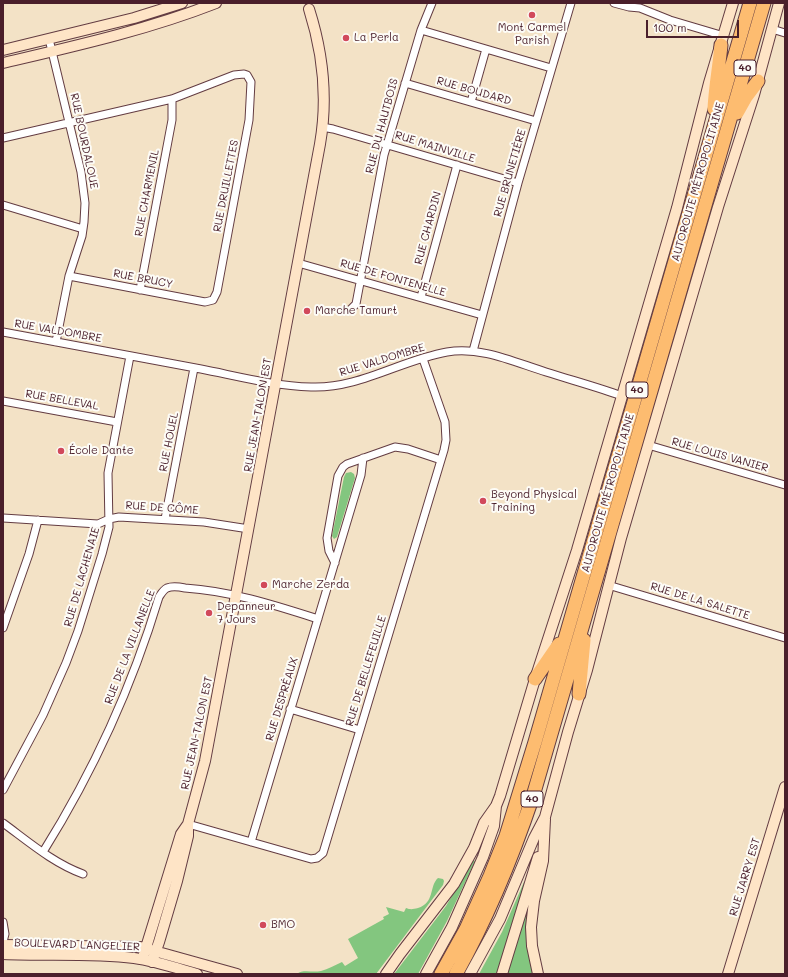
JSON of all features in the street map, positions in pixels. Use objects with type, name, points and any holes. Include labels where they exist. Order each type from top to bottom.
[{"type":"highway","name":"AUTOROUTE MÉTROPOLITAINE","points":[[456,974],[498,891],[519,838],[532,796],[585,614],[719,132],[750,3]]},
{"type":"highway","name":"AUTOROUTE MÉTROPOLITAINE","points":[[441,974],[478,904],[506,836],[719,132],[764,3]]},
{"type":"highway","points":[[719,132],[715,88],[723,40]]},
{"type":"highway","points":[[719,132],[758,81]]},
{"type":"highway","points":[[579,694],[585,614]]},
{"type":"highway","points":[[535,679],[548,662],[567,631]]},
{"type":"main road","points":[[3,50],[134,18],[182,3]]},
{"type":"main road","points":[[3,63],[143,28],[176,18],[216,3]]},
{"type":"main road","points":[[426,974],[452,927],[474,878],[494,826],[496,806],[506,779],[535,679],[575,558],[679,202],[709,83],[733,3]]},
{"type":"main road","points":[[470,974],[500,919],[544,816],[588,664],[608,585],[648,445],[718,206],[758,81],[779,3]]},
{"type":"main road","name":"RUE JEAN-TALON EST","points":[[147,961],[181,834],[188,824],[205,761],[317,164],[322,127],[324,89],[322,62],[317,35],[309,9]]},
{"type":"main road","name":"RUE JARRY EST","points":[[728,974],[785,787]]},
{"type":"main road","points":[[386,974],[454,884],[474,848],[484,823],[496,806]]},
{"type":"main road","points":[[538,974],[532,946],[531,927],[534,901],[542,864],[544,816]]},
{"type":"main road","points":[[502,974],[537,859],[544,842]]},
{"type":"main road","name":"BOULEVARD LANGELIER","points":[[3,945],[122,947],[151,950],[237,974]]},
{"type":"main road","name":"BOULEVARD LANGELIER","points":[[3,954],[117,957],[147,961],[197,974]]},
{"type":"main road","points":[[170,974],[181,969]]},
{"type":"street","name":"RUE DU HAUTBOIS","points":[[351,309],[356,304],[386,144],[420,30],[432,3]]},
{"type":"street","name":"RUE BRUNETIÈRE","points":[[473,351],[518,183],[571,3]]},
{"type":"street","points":[[614,3],[629,7],[640,6],[670,20],[723,40]]},
{"type":"street","points":[[772,29],[785,33]]},
{"type":"street","points":[[420,30],[552,68]]},
{"type":"street","name":"RUE BOURDALOUE","points":[[50,39],[81,172],[84,191],[83,229],[69,276],[56,342]]},
{"type":"street","points":[[471,102],[486,49]]},
{"type":"street","name":"RUE DRUILLETTES","points":[[172,99],[234,75],[240,74],[247,76],[251,82],[250,120],[217,292],[213,300]]},
{"type":"street","name":"RUE BOUDARD","points":[[405,83],[536,121]]},
{"type":"street","points":[[3,138],[172,99]]},
{"type":"street","name":"RUE CHARMENIL","points":[[140,290],[172,120],[172,99]]},
{"type":"street","name":"RUE MAINVILLE","points":[[322,127],[386,144],[518,183]]},
{"type":"street","name":"RUE CHARDIN","points":[[421,297],[457,165]]},
{"type":"street","points":[[3,205],[83,229]]},
{"type":"street","name":"RUE DE FONTENELLE","points":[[298,263],[482,315]]},
{"type":"street","name":"RUE BRUCY","points":[[69,276],[205,302],[213,300]]},
{"type":"street","name":"RUE VALDOMBRE","points":[[3,332],[276,383],[310,387],[334,386],[353,382],[449,352],[473,351],[512,361],[622,396]]},
{"type":"street","name":"RUE DE LACHENAIE","points":[[3,790],[43,715],[78,631],[102,554],[109,527],[108,473],[130,356]]},
{"type":"street","name":"RUE DE BELLEFEUILLE","points":[[188,824],[311,859],[320,856],[325,848],[446,440],[445,422],[423,359]]},
{"type":"street","name":"RUE HOUEL","points":[[165,519],[194,368]]},
{"type":"street","name":"RUE BELLEVAL","points":[[3,401],[117,422]]},
{"type":"street","name":"RUE LOUIS VANIER","points":[[648,445],[785,486]]},
{"type":"street","points":[[335,563],[329,551],[327,538],[338,476],[343,467],[363,458],[395,447],[408,449],[441,460]]},
{"type":"street","name":"RUE DESPRÉAUX","points":[[251,842],[361,475],[363,458]]},
{"type":"street","name":"RUE DE CÔME","points":[[3,518],[98,524],[109,518],[119,517],[165,519],[213,523],[249,529]]},
{"type":"street","points":[[3,628],[27,560],[38,520]]},
{"type":"street","name":"RUE DE LA SALETTE","points":[[608,585],[785,638]]},
{"type":"street","name":"RUE DE LA VILLANELLE","points":[[43,852],[75,798],[115,718],[136,666],[161,593],[166,588],[201,589],[247,597],[318,619]]},
{"type":"street","points":[[290,709],[360,730]]},
{"type":"street","points":[[3,823],[60,864],[83,874]]},
{"type":"street","points":[[3,922],[5,934],[3,942]]},
{"type":"green space","points":[[351,472],[354,474],[355,478],[337,537],[334,539],[332,536],[344,477],[346,473]]},
{"type":"green space","points":[[473,860],[475,861],[447,921],[418,974],[394,974],[446,906]]},
{"type":"green space","points":[[438,878],[443,879],[443,885],[376,974],[297,974],[302,972],[321,971],[342,962],[345,966],[358,958],[348,939],[384,919],[383,917],[389,914],[386,907],[404,912],[406,908],[413,909],[423,906],[427,902],[433,885]]},
{"type":"green space","points":[[524,882],[526,882],[498,974],[479,974],[502,932]]},
{"type":"green space","points":[[528,907],[534,974],[507,974]]},
{"type":"place","name":"Mont Carmel Parish","points":[[532,15]]},
{"type":"place","name":"La Perla","points":[[346,38]]},
{"type":"place","name":"Marche Tamurt","points":[[307,311]]},
{"type":"place","name":"École Dante","points":[[61,451]]},
{"type":"place","name":"Beyond Physical Training","points":[[483,501]]},
{"type":"place","name":"Marche Zerda","points":[[264,585]]},
{"type":"place","name":"Depanneur 7 Jours","points":[[209,613]]},
{"type":"place","name":"BMO","points":[[263,925]]}]
